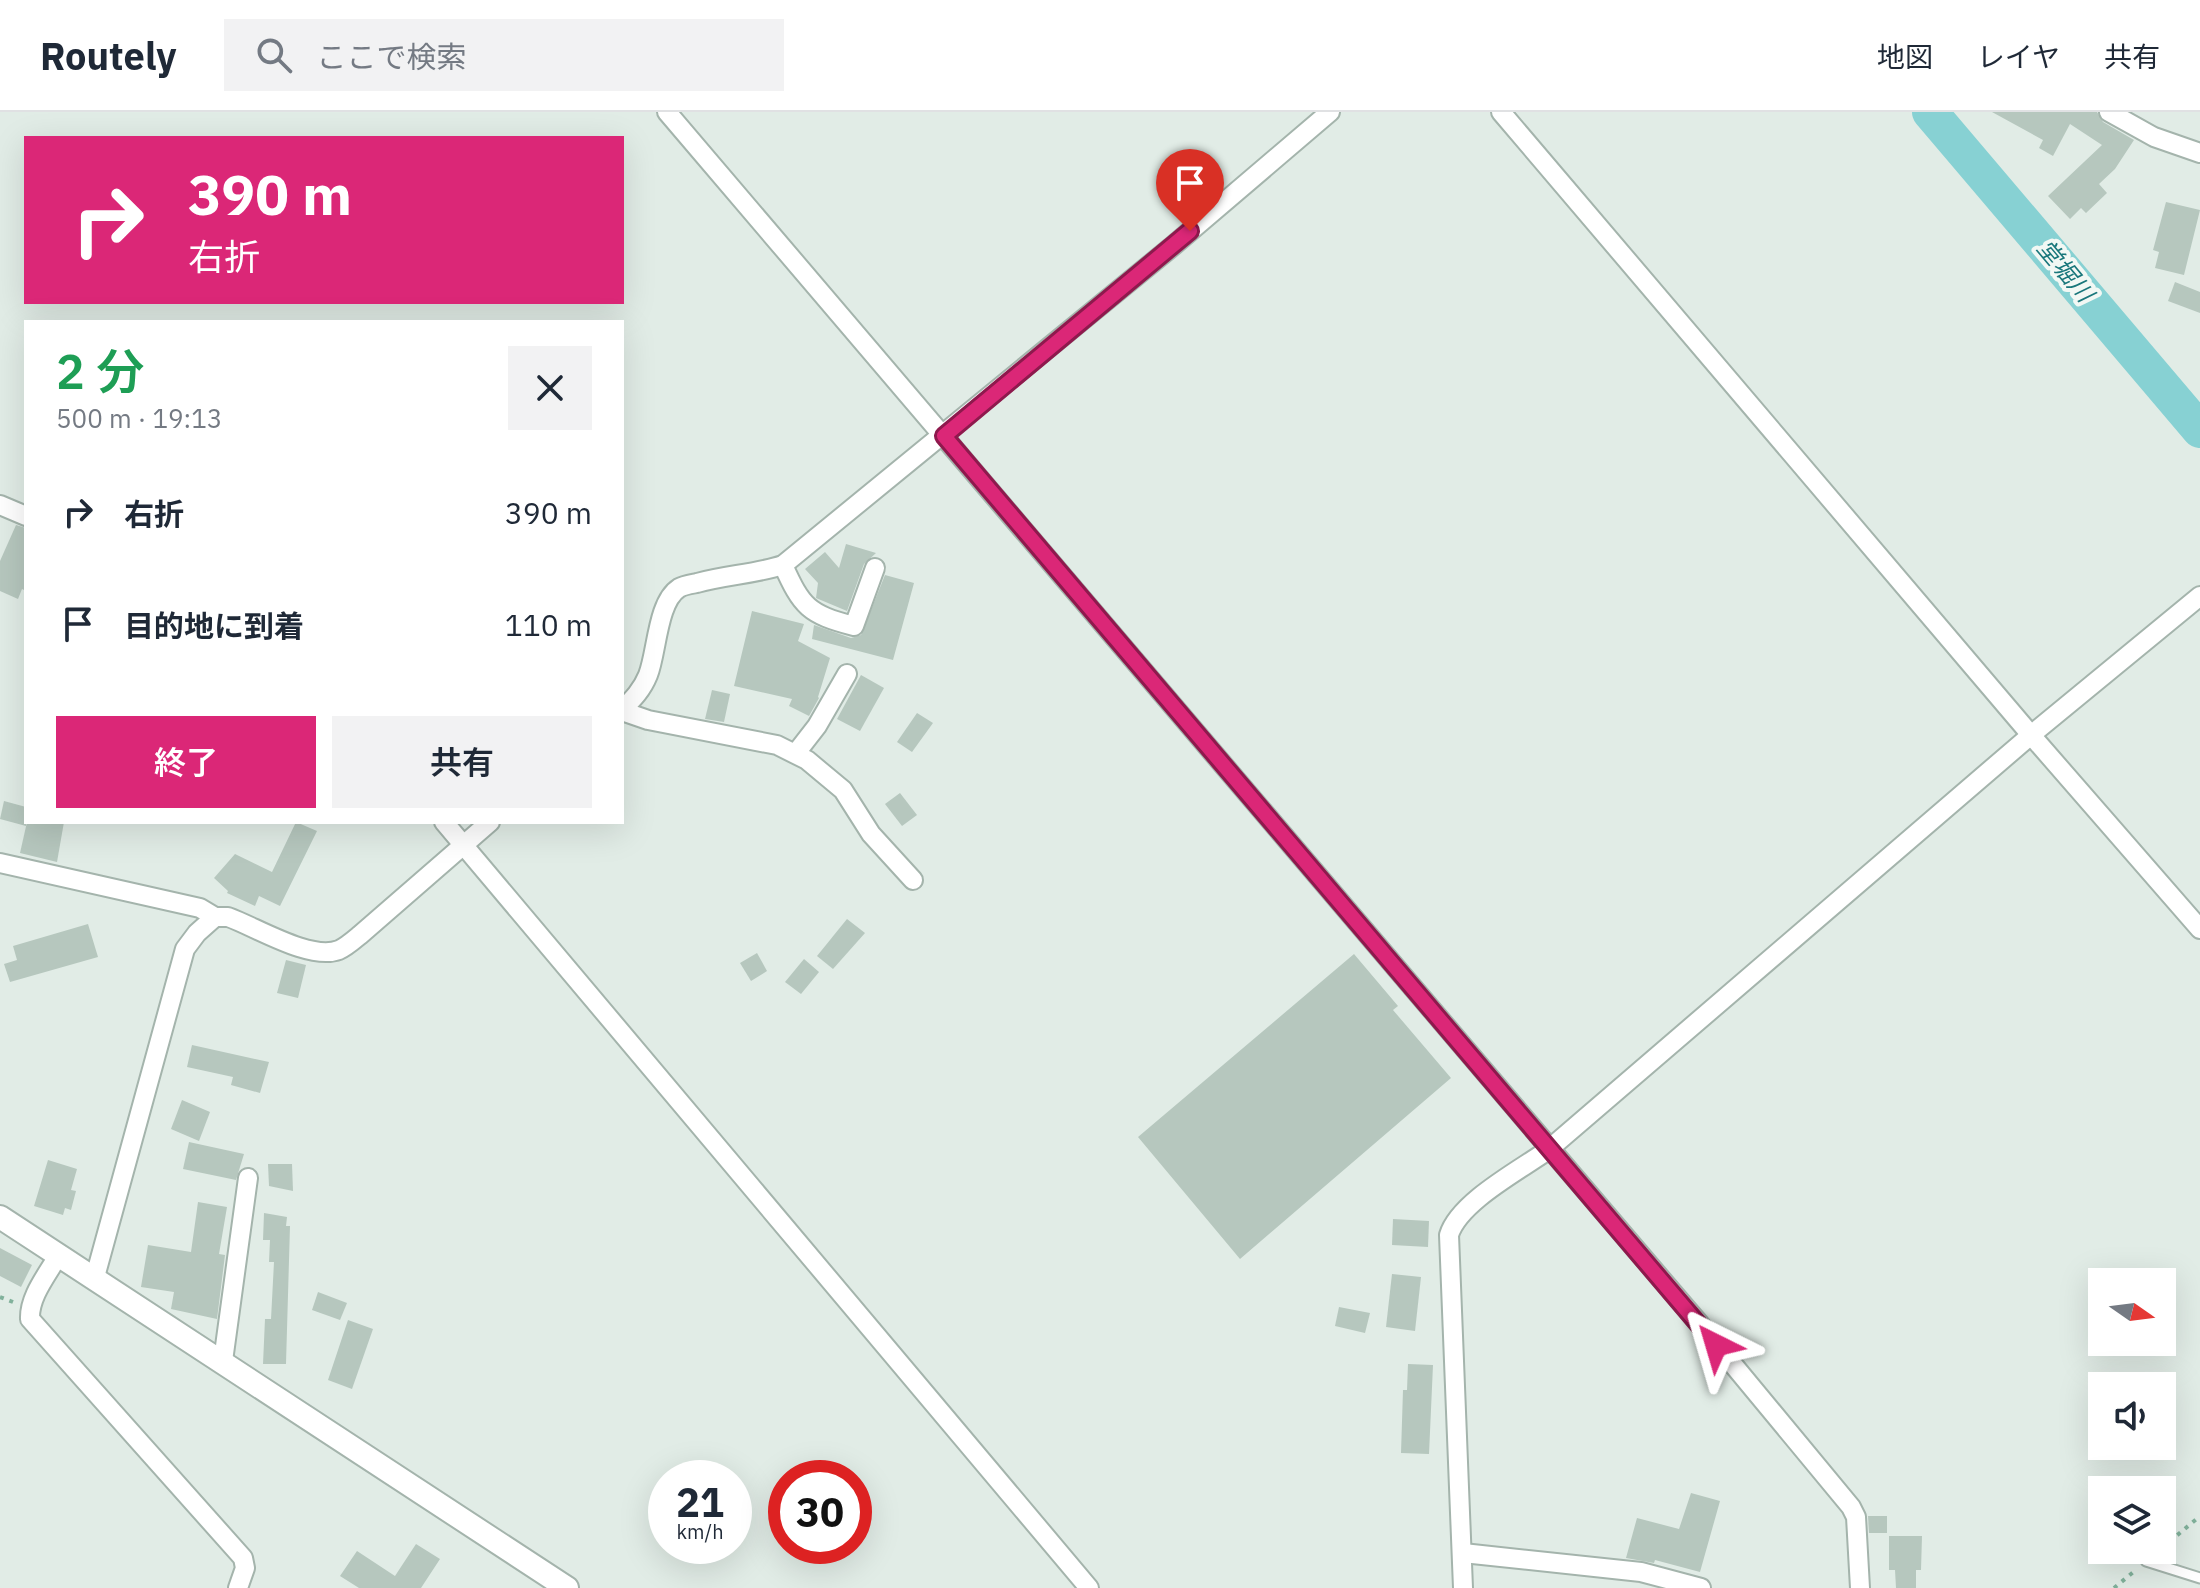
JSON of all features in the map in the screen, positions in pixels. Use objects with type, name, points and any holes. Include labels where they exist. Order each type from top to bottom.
[{"type":"street","points":[[667,112],[1548,1150],[1697,1321],[1851,1507],[1856,1517],[1860,1588]]},
{"type":"street","points":[[624,708],[643,686],[661,621],[679,588],[783,565],[944,436],[1330,112]]},
{"type":"street","points":[[1501,112],[2200,929]]},
{"type":"street","points":[[2109,112],[2154,137],[2200,153]]},
{"type":"street","points":[[0,505],[24,515]]},
{"type":"street","points":[[783,565],[803,604],[826,618],[854,626],[875,568]]},
{"type":"street","points":[[1463,1588],[1449,1235],[1453,1223],[1464,1209],[1548,1150],[2031,735],[2200,596]]},
{"type":"street","points":[[796,753],[839,691],[847,674]]},
{"type":"street","points":[[624,711],[648,720],[766,742],[796,753],[843,790],[871,834],[913,880]]},
{"type":"street","points":[[446,824],[1089,1588]]},
{"type":"street","points":[[0,863],[200,908],[215,917],[228,917],[306,949],[337,950],[360,935],[488,824]]},
{"type":"street","points":[[95,1277],[185,949],[215,917]]},
{"type":"street","points":[[223,1361],[248,1178]]},
{"type":"street","points":[[0,1217],[567,1588]]},
{"type":"street","points":[[59,1254],[36,1295],[30,1319],[243,1558],[245,1568],[238,1588]]},
{"type":"street","points":[[1463,1553],[1641,1572],[1701,1588]]},
{"type":"lane","points":[[2156,1564],[2200,1578]]},
{"type":"path","points":[[2176,1536],[2200,1516]]},
{"type":"building","points":[[1992,112],[2097,112],[2103,122],[2134,140],[2115,169],[2099,184],[2107,193],[2086,213],[2081,208],[2070,219],[2048,196],[2102,145],[2070,124],[2053,156],[2039,148],[2043,140]]},
{"type":"building","points":[[2166,202],[2200,210],[2184,275],[2155,268],[2159,252],[2153,250]]},
{"type":"building","points":[[2175,282],[2200,292],[2200,313],[2168,301]]},
{"type":"building","points":[[16,525],[24,527],[24,590],[18,599],[0,591],[0,561]]},
{"type":"building","points":[[846,544],[876,553],[864,564],[847,611],[816,598],[818,583],[805,569],[825,552],[839,568]]},
{"type":"building","points":[[885,575],[914,583],[893,660],[812,639],[814,625],[851,638],[861,635]]},
{"type":"building","points":[[752,611],[804,624],[798,641],[830,658],[819,698],[809,716],[789,706],[792,699],[734,686]]},
{"type":"building","points":[[861,675],[884,688],[860,731],[837,719]]},
{"type":"building","points":[[712,690],[730,694],[724,722],[705,719]]},
{"type":"building","points":[[917,713],[933,723],[912,752],[897,742]]},
{"type":"building","points":[[900,793],[917,815],[902,826],[885,804]]},
{"type":"building","points":[[4,801],[24,806],[26,826],[0,819]]},
{"type":"building","points":[[27,824],[64,824],[57,862],[20,853]]},
{"type":"building","points":[[295,824],[317,831],[280,906],[259,896],[255,906],[227,893],[214,878],[235,854],[272,872]]},
{"type":"building","points":[[847,919],[865,933],[833,969],[817,956]]},
{"type":"building","points":[[88,924],[98,957],[10,982],[4,964],[17,960],[13,946]]},
{"type":"building","points":[[757,953],[767,971],[751,981],[740,963]]},
{"type":"building","points":[[1354,954],[1398,1006],[1393,1010],[1451,1078],[1240,1259],[1138,1137]]},
{"type":"building","points":[[804,959],[819,972],[801,994],[785,982]]},
{"type":"building","points":[[286,960],[306,965],[298,998],[277,993]]},
{"type":"building","points":[[192,1045],[269,1062],[260,1093],[231,1085],[233,1077],[187,1067]]},
{"type":"building","points":[[182,1100],[210,1112],[199,1141],[171,1129]]},
{"type":"building","points":[[189,1142],[244,1154],[236,1180],[183,1169]]},
{"type":"building","points":[[48,1160],[77,1169],[71,1190],[76,1191],[71,1210],[65,1208],[63,1215],[34,1206]]},
{"type":"building","points":[[268,1164],[292,1164],[293,1191],[269,1186]]},
{"type":"building","points":[[198,1202],[227,1207],[219,1254],[225,1255],[217,1319],[171,1309],[174,1292],[141,1287],[148,1245],[191,1252]]},
{"type":"building","points":[[264,1213],[287,1217],[286,1226],[290,1226],[286,1364],[263,1364],[265,1319],[271,1319],[274,1262],[269,1262],[270,1240],[263,1240]]},
{"type":"building","points":[[1393,1219],[1429,1221],[1428,1247],[1392,1245]]},
{"type":"building","points":[[0,1248],[32,1265],[21,1287],[0,1276]]},
{"type":"building","points":[[1392,1274],[1421,1277],[1415,1331],[1386,1327]]},
{"type":"building","points":[[318,1292],[347,1303],[340,1320],[312,1310]]},
{"type":"building","points":[[1339,1307],[1370,1313],[1365,1333],[1335,1326]]},
{"type":"building","points":[[348,1320],[373,1329],[352,1389],[328,1380]]},
{"type":"building","points":[[1408,1364],[1433,1365],[1429,1454],[1401,1453],[1403,1390],[1407,1390]]},
{"type":"building","points":[[1691,1493],[1720,1501],[1700,1572],[1655,1560],[1654,1563],[1626,1558],[1637,1518],[1679,1529]]},
{"type":"building","points":[[1868,1516],[1887,1516],[1887,1533],[1869,1533]]},
{"type":"building","points":[[1889,1536],[1922,1536],[1921,1570],[1916,1570],[1916,1588],[1896,1588],[1895,1570],[1889,1570]]},
{"type":"building","points":[[416,1544],[440,1559],[421,1588],[359,1588],[340,1576],[357,1551],[395,1576]]},
{"type":"waterway","name":"堂堀川","points":[[1930,112],[2200,430]]},
{"type":"route","points":[[1190,231],[944,436],[1716,1345]]}]
